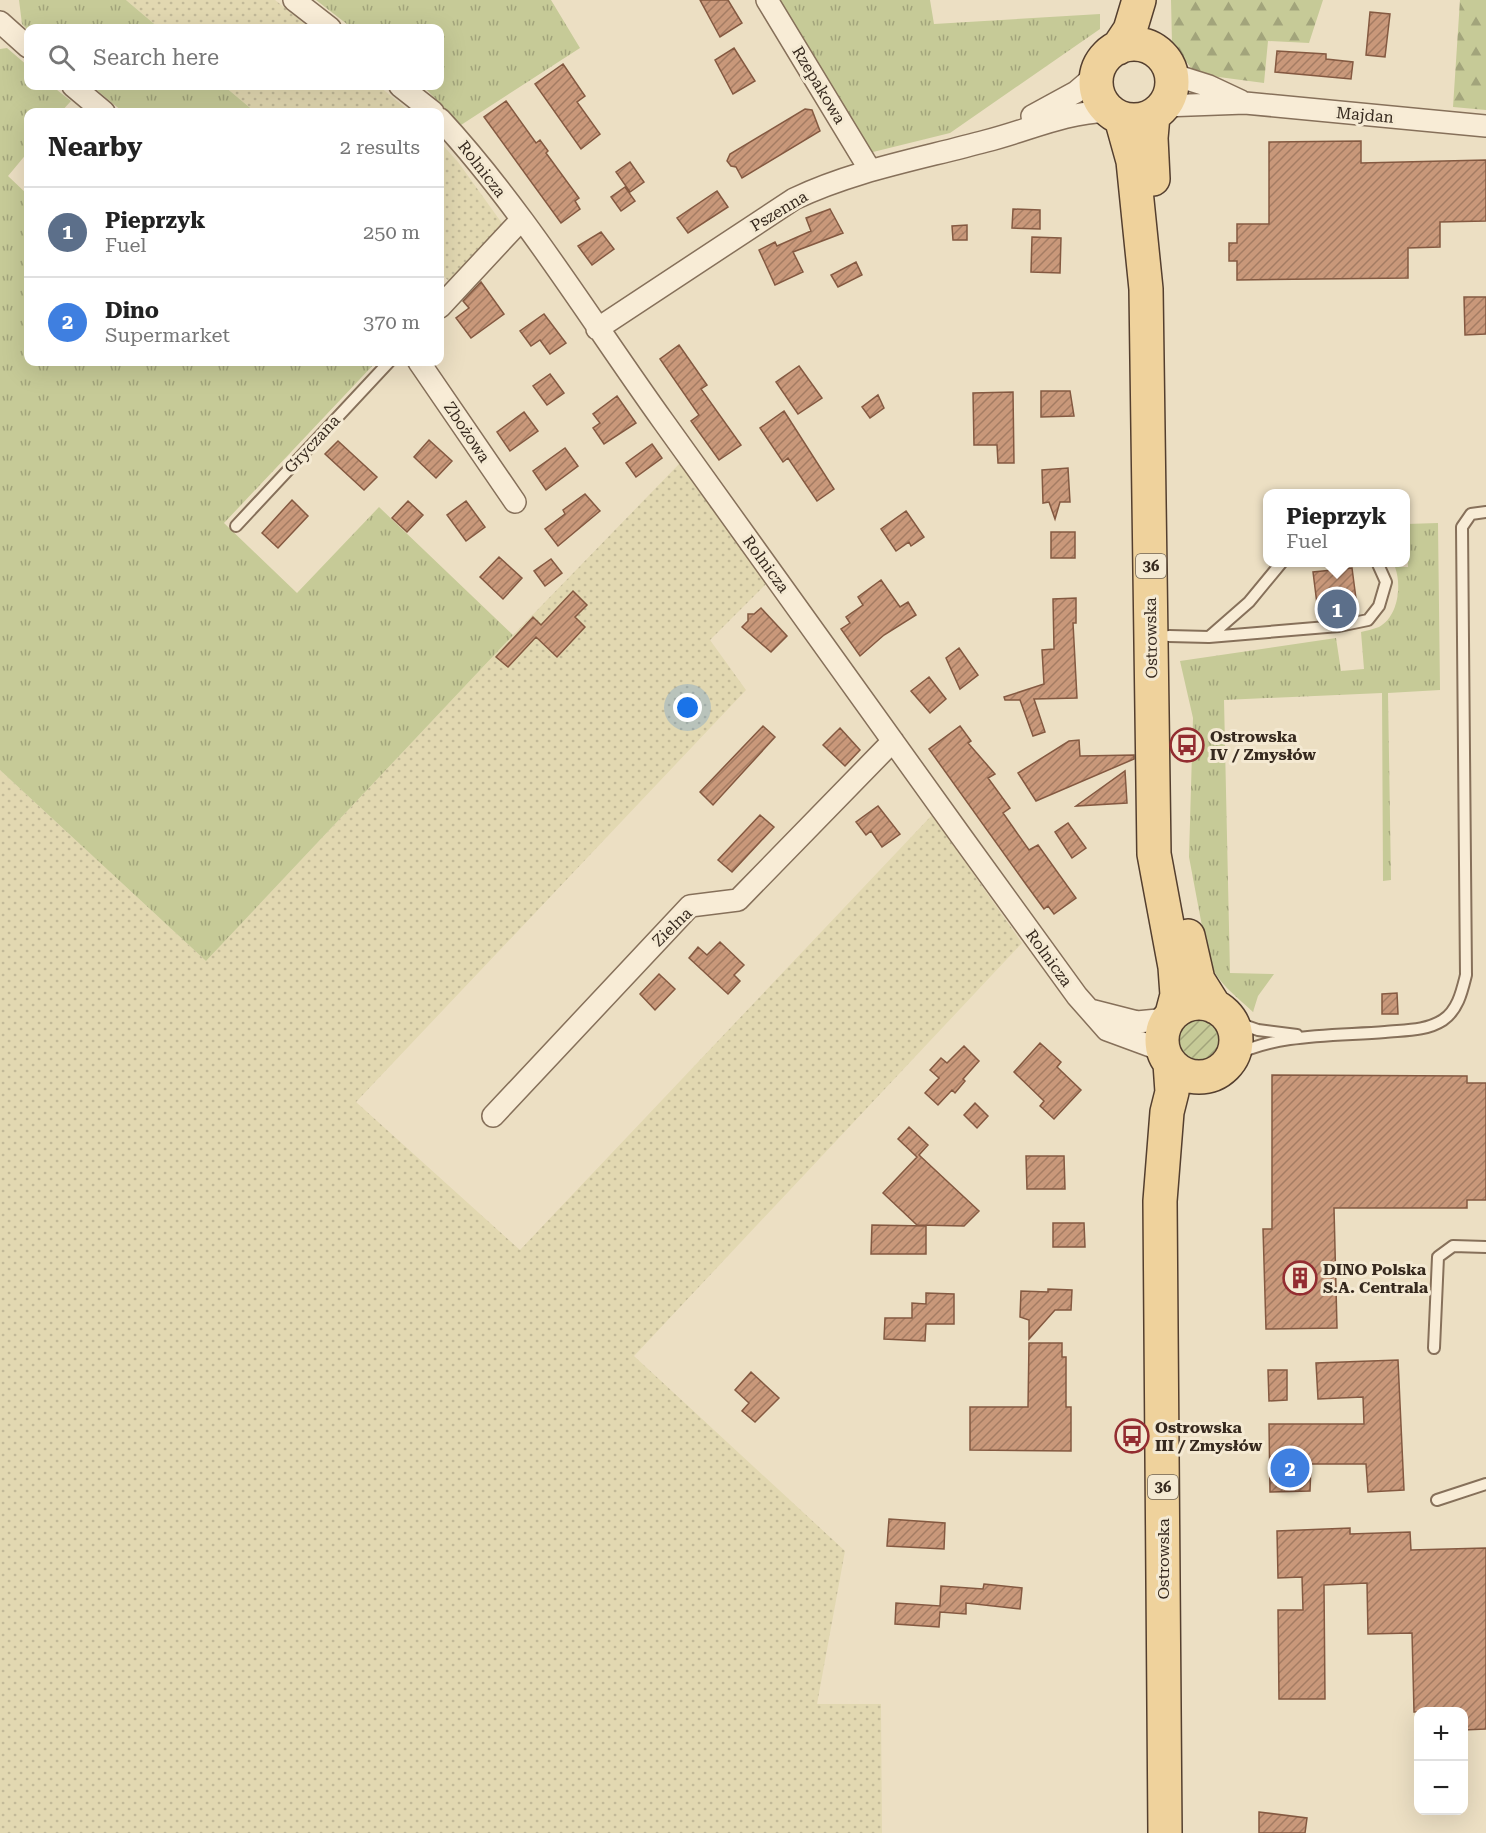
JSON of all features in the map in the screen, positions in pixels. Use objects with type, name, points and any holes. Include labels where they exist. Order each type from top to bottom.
[{"type":"main road","points":[[1097,74],[1102,61],[1118,48],[1130,30],[1139,0]]},
{"type":"main road","name":"36","points":[[1158,0],[1164,63],[1170,94],[1158,111]]},
{"type":"main road","points":[[1118,48],[1137,45],[1164,63]]},
{"type":"main road","name":"36","points":[[1097,74],[1098,94],[1115,114]]},
{"type":"main road","points":[[1115,114],[1134,120],[1158,111]]},
{"type":"main road","name":"Ostrowska","points":[[1158,111],[1151,158],[1165,301],[1170,818],[1175,875],[1198,980],[1222,1013]]},
{"type":"main road","name":"Ostrowska","points":[[1115,114],[1134,161],[1146,289],[1154,854],[1175,967],[1177,995],[1170,1017]]},
{"type":"main road","points":[[1170,1017],[1189,1004],[1202,1003],[1222,1013]]},
{"type":"main road","name":"36","points":[[1205,1076],[1223,1068],[1231,1057],[1235,1039],[1222,1013]]},
{"type":"main road","name":"36","points":[[1167,1057],[1162,1038],[1170,1017]]},
{"type":"main road","points":[[1167,1057],[1186,1074],[1205,1076]]},
{"type":"main road","name":"Ostrowska","points":[[1165,1833],[1160,1201],[1167,1142],[1167,1112],[1172,1092],[1167,1057]]},
{"type":"main road","name":"Ostrowska","points":[[1167,1142],[1182,1123],[1205,1076]]},
{"type":"street","points":[[294,0],[325,24]]},
{"type":"street","name":"Rzepakowa","points":[[767,0],[870,170]]},
{"type":"street","points":[[0,22],[24,43]]},
{"type":"street","name":"Majdan","points":[[1164,63],[1245,103]]},
{"type":"street","name":"Pszenna","points":[[984,142],[1076,92],[1097,74]]},
{"type":"street","points":[[78,90],[99,108]]},
{"type":"street","points":[[405,90],[428,108]]},
{"type":"street","name":"Majdan","points":[[1158,111],[1245,103],[1486,126]]},
{"type":"street","name":"Pszenna","points":[[597,329],[794,200],[824,185],[870,170],[984,142],[1065,115],[1115,114]]},
{"type":"street","name":"Rolnicza","points":[[444,123],[468,149],[521,220],[1095,1020],[1107,1030],[1167,1057]]},
{"type":"street","points":[[444,304],[521,220]]},
{"type":"street","name":"Zbożowa","points":[[422,366],[515,502]]},
{"type":"street","name":"Zielna","points":[[493,1116],[690,906],[738,900],[893,741]]},
{"type":"street","points":[[1090,1010],[1137,1022],[1170,1017]]},
{"type":"lane","name":"Gryczana","points":[[236,526],[385,366]]},
{"type":"lane","points":[[1231,1057],[1257,1045],[1312,1037],[1422,1029],[1445,1019],[1461,998],[1466,975],[1462,527],[1465,519],[1471,514],[1486,512]]},
{"type":"lane","points":[[1209,638],[1249,602],[1278,567]]},
{"type":"lane","points":[[1169,636],[1209,638],[1339,626],[1368,620],[1380,606],[1386,582],[1379,567]]},
{"type":"lane","points":[[1222,1013],[1258,1030],[1312,1037]]},
{"type":"lane","points":[[1434,1348],[1438,1257],[1453,1246],[1486,1247]]},
{"type":"lane","points":[[1437,1500],[1486,1484]]},
{"type":"shaded area","points":[[126,0],[275,0],[305,24],[154,24]]},
{"type":"shaded area","points":[[229,90],[384,90],[405,108],[250,108]]},
{"type":"shaded area","points":[[444,146],[458,162],[504,226],[450,282],[444,277]]},
{"type":"shaded area","points":[[681,462],[767,583],[710,640],[746,690],[356,1102],[520,1250],[932,815],[1022,943],[634,1356],[845,1551],[817,1704],[881,1704],[882,1833],[0,1833],[0,770],[206,961],[513,635]]},
{"type":"green space","points":[[19,0],[126,0],[154,24],[24,24],[24,26]]},
{"type":"green space","points":[[316,0],[551,0],[580,48],[461,125],[427,90],[444,90],[444,24],[347,24]]},
{"type":"green space","points":[[777,0],[930,0],[934,24],[1100,14],[1100,29],[950,133],[869,153]]},
{"type":"green space","points":[[1171,0],[1323,0],[1309,43],[1268,41],[1264,83],[1196,74],[1172,44]]},
{"type":"green space","points":[[1460,0],[1486,0],[1486,110],[1453,107]]},
{"type":"green space","points":[[7,48],[24,63],[24,90],[57,90],[71,101],[65,108],[24,108],[24,157],[8,176],[24,191],[24,366],[372,366],[224,523],[297,593],[379,507],[513,635],[206,961],[0,770],[0,49]]},
{"type":"green space","points":[[97,90],[229,90],[250,108],[118,108]]},
{"type":"green space","points":[[1438,523],[1440,690],[1388,693],[1391,880],[1383,881],[1382,693],[1224,700],[1230,973],[1274,974],[1258,996],[1253,1012],[1221,981],[1211,967],[1208,958],[1189,857],[1193,718],[1180,661],[1336,638],[1341,671],[1364,669],[1361,632],[1379,627],[1394,609],[1398,592],[1395,567],[1410,567],[1410,524]]},
{"type":"green space","points":[[1196,1015],[1212,1022],[1219,1038],[1212,1054],[1196,1061],[1180,1054],[1173,1038],[1180,1022]]},
{"type":"building","points":[[700,0],[728,0],[742,23],[720,37]]},
{"type":"building","points":[[1370,12],[1390,14],[1385,57],[1366,55]]},
{"type":"building","points":[[734,48],[755,81],[733,94],[715,60]]},
{"type":"building","points":[[1277,51],[1326,54],[1326,59],[1353,62],[1351,79],[1275,72]]},
{"type":"building","points":[[563,64],[585,96],[577,102],[600,134],[581,149],[535,84]]},
{"type":"building","points":[[506,101],[536,143],[540,140],[548,151],[546,153],[579,198],[575,201],[580,209],[561,223],[484,117]]},
{"type":"building","points":[[805,109],[812,110],[820,131],[742,178],[736,167],[731,166],[727,161],[730,154]]},
{"type":"building","points":[[1361,141],[1361,163],[1486,160],[1486,221],[1440,222],[1440,247],[1408,248],[1408,278],[1237,280],[1237,261],[1229,261],[1229,243],[1237,243],[1237,224],[1269,224],[1269,142]]},
{"type":"building","points":[[630,162],[644,182],[630,192],[616,172]]},
{"type":"building","points":[[625,187],[635,201],[621,211],[611,197]]},
{"type":"building","points":[[717,191],[728,207],[688,233],[677,218]]},
{"type":"building","points":[[830,209],[843,233],[793,252],[803,272],[775,285],[759,250],[775,242],[777,246],[811,231],[806,218]]},
{"type":"building","points":[[1013,209],[1040,210],[1040,229],[1012,228]]},
{"type":"building","points":[[967,225],[967,240],[953,240],[952,226]]},
{"type":"building","points":[[601,232],[614,249],[592,265],[578,246]]},
{"type":"building","points":[[1032,237],[1061,238],[1060,273],[1031,272]]},
{"type":"building","points":[[856,262],[862,275],[838,287],[831,275]]},
{"type":"building","points":[[481,282],[504,314],[471,338],[456,318],[469,308],[463,301]]},
{"type":"building","points":[[1464,297],[1486,297],[1486,334],[1465,335]]},
{"type":"building","points":[[544,314],[566,343],[550,354],[540,340],[531,346],[520,331]]},
{"type":"building","points":[[679,345],[707,385],[701,389],[741,445],[719,460],[691,421],[699,415],[660,359]]},
{"type":"building","points":[[799,366],[822,398],[798,414],[776,382]]},
{"type":"building","points":[[550,374],[564,393],[547,405],[533,386]]},
{"type":"building","points":[[1041,391],[1070,391],[1074,416],[1041,417]]},
{"type":"building","points":[[1013,392],[1014,463],[998,463],[997,445],[974,445],[973,393]]},
{"type":"building","points":[[878,395],[884,408],[870,418],[862,407]]},
{"type":"building","points":[[617,396],[636,423],[604,444],[593,428],[600,423],[593,414]]},
{"type":"building","points":[[784,411],[834,489],[817,501],[788,458],[783,462],[760,428]]},
{"type":"building","points":[[524,412],[538,431],[510,451],[497,432]]},
{"type":"building","points":[[429,440],[452,461],[436,478],[414,457]]},
{"type":"building","points":[[338,441],[377,477],[364,490],[325,454]]},
{"type":"building","points":[[652,444],[662,458],[636,477],[626,463]]},
{"type":"building","points":[[565,448],[578,466],[546,490],[533,471]]},
{"type":"building","points":[[1068,468],[1070,502],[1060,502],[1055,519],[1049,502],[1043,503],[1042,470]]},
{"type":"building","points":[[585,494],[600,511],[558,546],[545,529],[565,514],[563,510]]},
{"type":"building","points":[[292,500],[308,516],[278,548],[262,533]]},
{"type":"building","points":[[408,501],[423,515],[407,532],[392,518]]},
{"type":"building","points":[[466,501],[485,527],[466,541],[447,515]]},
{"type":"building","points":[[906,511],[924,537],[911,546],[909,542],[896,551],[881,529]]},
{"type":"building","points":[[1051,532],[1075,532],[1075,558],[1051,558]]},
{"type":"building","points":[[499,557],[522,578],[503,599],[480,577]]},
{"type":"building","points":[[551,559],[562,573],[545,586],[534,571]]},
{"type":"building","points":[[1352,568],[1358,614],[1319,620],[1313,572]]},
{"type":"building","points":[[881,580],[900,607],[908,602],[916,615],[884,635],[860,656],[841,629],[850,623],[846,617],[863,605],[858,597]]},
{"type":"building","points":[[573,591],[587,605],[575,617],[585,627],[557,657],[536,637],[508,667],[496,657],[533,617],[541,625]]},
{"type":"building","points":[[1076,598],[1076,623],[1073,623],[1077,698],[1034,699],[1045,732],[1033,736],[1020,700],[1005,700],[1004,697],[1044,684],[1042,650],[1054,649],[1053,599]]},
{"type":"building","points":[[761,608],[787,636],[771,652],[742,627],[748,621],[748,614],[754,614]]},
{"type":"building","points":[[959,648],[978,675],[960,689],[946,658]]},
{"type":"building","points":[[929,677],[946,699],[930,713],[911,691]]},
{"type":"building","points":[[763,726],[775,737],[713,805],[700,792]]},
{"type":"building","points":[[960,726],[971,741],[968,743],[995,774],[988,778],[1010,808],[1003,813],[1029,850],[1038,845],[1076,898],[1054,914],[1048,906],[1044,909],[929,749]]},
{"type":"building","points":[[840,728],[860,750],[845,766],[823,745]]},
{"type":"building","points":[[1079,740],[1080,756],[1134,755],[1134,759],[1036,801],[1018,773],[1069,741]]},
{"type":"building","points":[[1125,771],[1127,803],[1076,806]]},
{"type":"building","points":[[878,806],[900,834],[882,847],[871,831],[866,835],[856,822]]},
{"type":"building","points":[[760,815],[774,827],[732,872],[718,860]]},
{"type":"building","points":[[1068,823],[1086,848],[1072,858],[1055,832]]},
{"type":"building","points":[[720,942],[744,965],[734,975],[740,981],[728,994],[689,958],[698,947],[707,955]]},
{"type":"building","points":[[659,974],[675,989],[655,1010],[640,994]]},
{"type":"building","points":[[1397,993],[1398,1014],[1382,1014],[1382,994]]},
{"type":"building","points":[[1040,1043],[1061,1062],[1057,1067],[1081,1090],[1054,1119],[1040,1106],[1044,1101],[1014,1072]]},
{"type":"building","points":[[964,1046],[979,1061],[963,1079],[965,1081],[955,1093],[952,1090],[938,1105],[925,1093],[939,1078],[930,1070],[941,1058],[947,1063]]},
{"type":"building","points":[[1272,1075],[1467,1076],[1467,1083],[1486,1083],[1486,1200],[1467,1200],[1467,1208],[1334,1208],[1337,1328],[1266,1329],[1263,1229],[1272,1229]]},
{"type":"building","points":[[975,1103],[988,1116],[977,1128],[964,1115]]},
{"type":"building","points":[[909,1127],[928,1145],[919,1155],[979,1211],[964,1226],[917,1225],[883,1193],[917,1157],[898,1139]]},
{"type":"building","points":[[1026,1156],[1064,1156],[1065,1189],[1027,1189]]},
{"type":"building","points":[[1053,1223],[1084,1223],[1085,1247],[1053,1247]]},
{"type":"building","points":[[872,1225],[926,1226],[926,1254],[871,1254]]},
{"type":"building","points":[[1048,1289],[1072,1290],[1071,1310],[1055,1310],[1029,1339],[1029,1320],[1020,1317],[1021,1291],[1048,1292]]},
{"type":"building","points":[[926,1293],[954,1294],[954,1324],[926,1324],[925,1341],[884,1339],[885,1318],[912,1318],[912,1303],[926,1304]]},
{"type":"building","points":[[1029,1343],[1062,1343],[1062,1357],[1066,1357],[1066,1407],[1071,1407],[1071,1451],[970,1450],[970,1407],[1028,1407]]},
{"type":"building","points":[[1398,1360],[1404,1490],[1368,1492],[1366,1464],[1311,1464],[1310,1491],[1270,1492],[1269,1424],[1364,1424],[1363,1397],[1318,1399],[1316,1363]]},
{"type":"building","points":[[1268,1370],[1287,1370],[1287,1400],[1269,1401]]},
{"type":"building","points":[[751,1372],[779,1398],[755,1422],[742,1411],[749,1403],[735,1390]]},
{"type":"building","points":[[889,1519],[945,1523],[944,1549],[887,1546]]},
{"type":"building","points":[[1350,1528],[1350,1534],[1410,1532],[1411,1550],[1486,1548],[1486,1729],[1468,1730],[1468,1707],[1414,1707],[1414,1712],[1412,1633],[1368,1634],[1367,1583],[1324,1585],[1325,1699],[1279,1699],[1278,1610],[1303,1610],[1302,1577],[1278,1578],[1277,1531]]},
{"type":"building","points":[[984,1584],[1022,1588],[1020,1609],[966,1603],[966,1614],[940,1612],[939,1627],[895,1624],[896,1603],[940,1606],[941,1586],[983,1589]]},
{"type":"building","points":[[1259,1812],[1307,1818],[1305,1833],[1259,1833]]},
{"type":"place","name":"Pieprzyk","points":[[1337,609]]},
{"type":"place","name":"Ostrowska IV / Zmysłów","points":[[1187,745]]},
{"type":"place","name":"DINO Polska S.A. Centrala","points":[[1300,1278]]},
{"type":"place","name":"Ostrowska III / Zmysłów","points":[[1132,1436]]},
{"type":"place","name":"Dino","points":[[1290,1468]]}]
